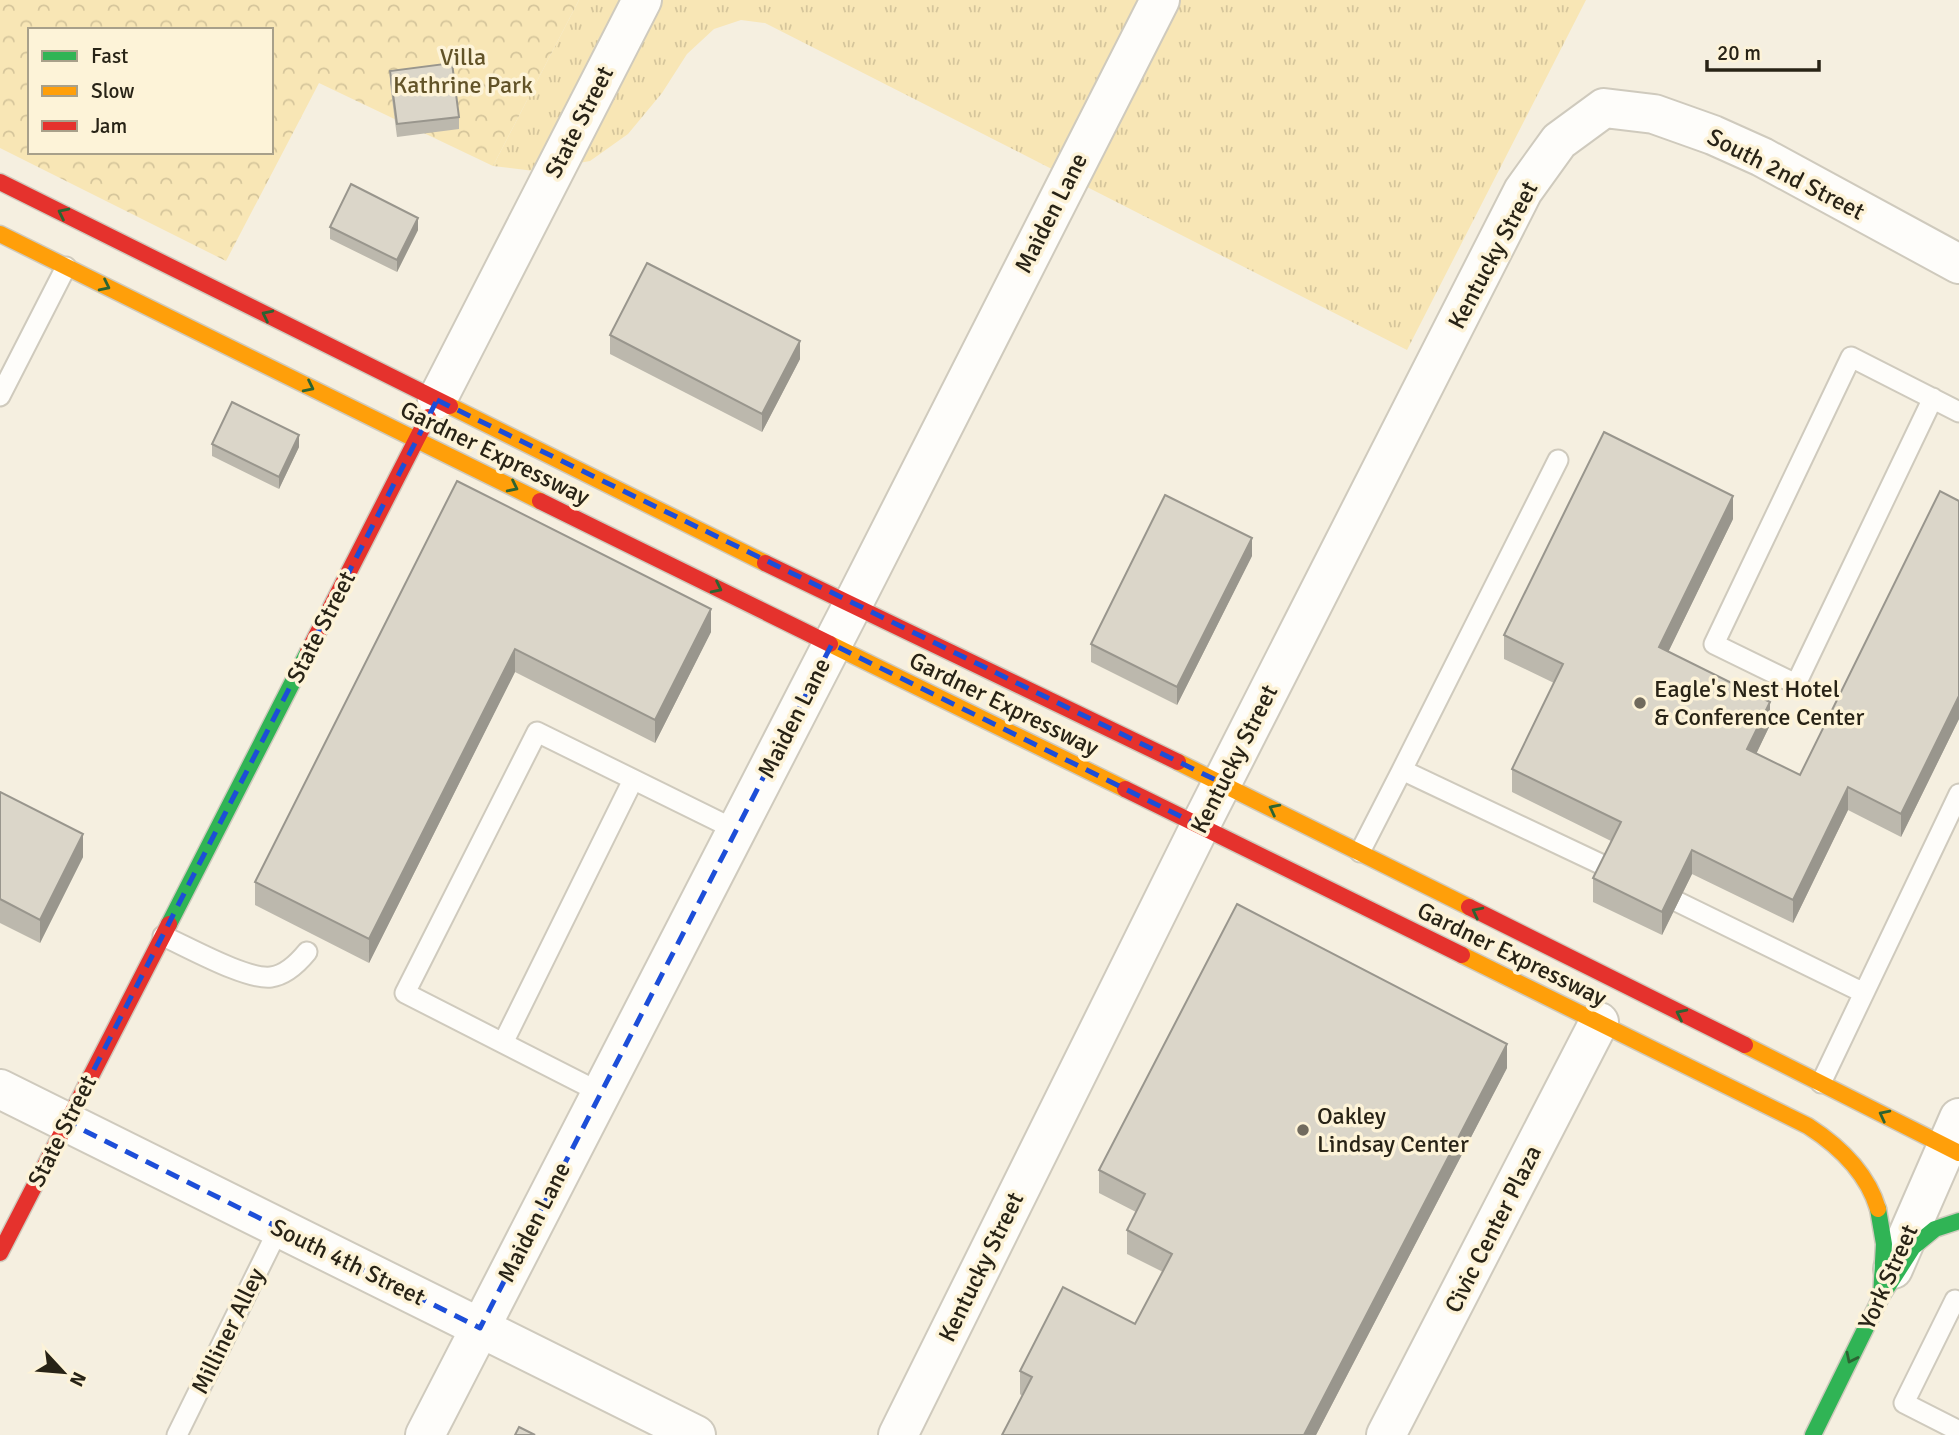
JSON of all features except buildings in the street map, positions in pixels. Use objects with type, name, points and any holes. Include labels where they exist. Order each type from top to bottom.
[{"type":"main road","name":"Gardner Expressway","points":[[0,182],[852,606],[1222,783],[1821,1083],[1954,1139]]},
{"type":"main road","name":"Gardner Expressway","points":[[0,234],[1808,1126],[1838,1147],[1861,1173],[1880,1210],[1884,1238],[1881,1297]]},
{"type":"main road","name":"State Street","points":[[0,1253],[438,400]]},
{"type":"main road","points":[[1881,1297],[1913,1247],[1936,1228],[1959,1221]]},
{"type":"main road","name":"York Street","points":[[1813,1435],[1881,1297]]},
{"type":"street","name":"State Street","points":[[438,400],[642,0]]},
{"type":"street","name":"Maiden Lane","points":[[425,1435],[852,606],[1160,0]]},
{"type":"street","name":"South 2nd Street","points":[[1604,108],[1654,114],[1713,135],[1762,158],[1959,264]]},
{"type":"street","name":"Kentucky Street","points":[[898,1435],[1199,826],[1523,191],[1559,141],[1604,108]]},
{"type":"street","name":"Civic Center Plaza","points":[[1387,1435],[1599,1023]]},
{"type":"street","name":"South 4th Street","points":[[0,1089],[696,1435]]},
{"type":"street","name":"York Street","points":[[1881,1297],[1954,1139]]},
{"type":"lane","points":[[0,396],[66,267]]},
{"type":"lane","points":[[1933,398],[1796,684],[1714,644],[1851,356],[1933,398],[1959,412]]},
{"type":"lane","points":[[1360,852],[1558,460]]},
{"type":"lane","points":[[601,1093],[405,993],[537,732],[736,830]]},
{"type":"lane","points":[[1402,770],[1609,868]]},
{"type":"lane","points":[[503,1043],[633,780]]},
{"type":"lane","points":[[1821,1083],[1959,794]]},
{"type":"lane","points":[[1678,902],[1864,993]]},
{"type":"lane","points":[[163,936],[250,975],[272,977],[296,966],[307,952]]},
{"type":"lane","name":"Milliner Alley","points":[[177,1435],[279,1228]]},
{"type":"lane","points":[[1959,1302],[1955,1300],[1904,1403],[1959,1431]]},
{"type":"highlighted area","points":[[437,400],[1222,783],[1200,826],[832,644],[480,1328],[67,1122]]},
{"type":"green space","name":"Villa Kathrine Park","points":[[0,0],[579,0],[493,166],[319,83],[226,261],[0,148]]},
{"type":"green space","points":[[579,0],[1586,0],[1407,350],[765,23],[741,20],[714,29],[687,54],[662,93],[628,134],[590,161],[534,171],[493,166]]},
{"type":"traffic: fast","points":[[169,924],[308,652]]},
{"type":"traffic: fast","points":[[1878,1209],[1884,1244],[1881,1297]]},
{"type":"traffic: fast","points":[[1813,1435],[1881,1297],[1913,1247],[1935,1229],[1959,1221]]},
{"type":"traffic: slow","points":[[0,234],[540,501]]},
{"type":"traffic: slow","points":[[450,406],[765,563]]},
{"type":"traffic: slow","points":[[830,644],[1125,789]]},
{"type":"traffic: slow","points":[[1178,762],[1469,907]]},
{"type":"traffic: slow","points":[[1462,955],[1808,1126],[1850,1161],[1867,1183],[1878,1209]]},
{"type":"traffic: slow","points":[[1745,1045],[1959,1153]]},
{"type":"traffic: jam","points":[[0,182],[450,406]]},
{"type":"traffic: jam","points":[[308,652],[428,417]]},
{"type":"traffic: jam","points":[[540,501],[830,644]]},
{"type":"traffic: jam","points":[[765,563],[1178,762]]},
{"type":"traffic: jam","points":[[1125,789],[1462,955]]},
{"type":"traffic: jam","points":[[1469,907],[1745,1045]]},
{"type":"traffic: jam","points":[[0,1253],[169,924]]},
{"type":"place","name":"Eagle's Nest Hotel & Conference Center","points":[[1640,703]]},
{"type":"place","name":"Oakley Lindsay Center","points":[[1303,1130]]}]
